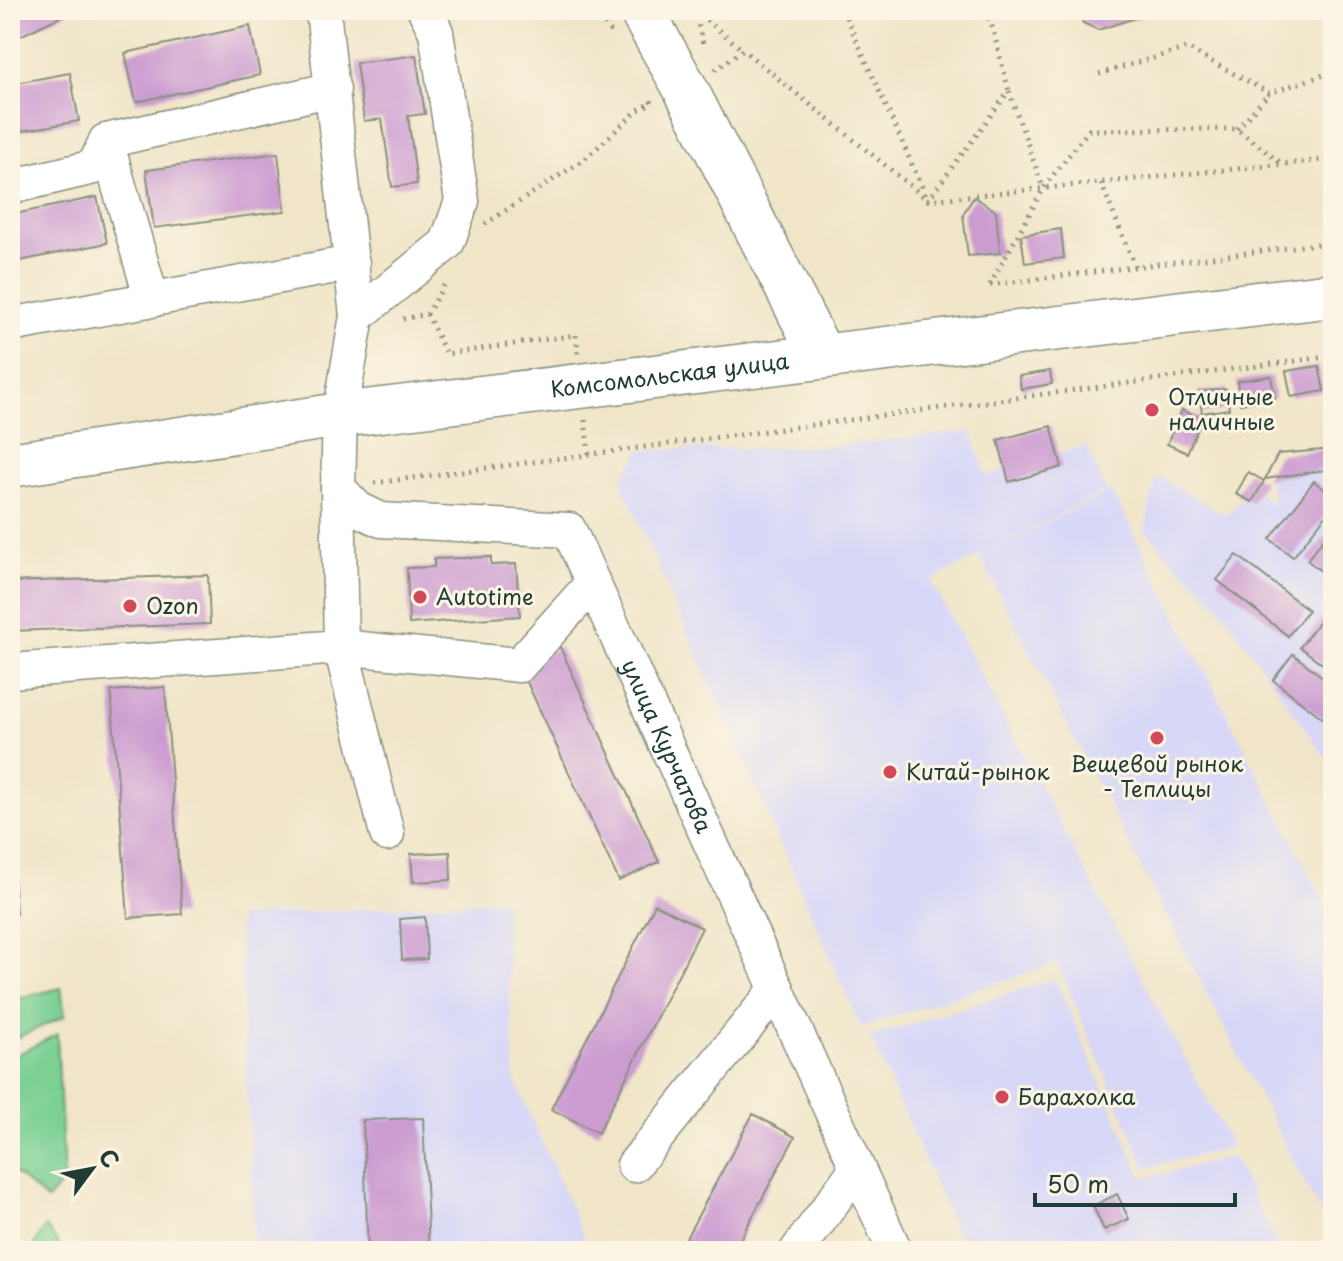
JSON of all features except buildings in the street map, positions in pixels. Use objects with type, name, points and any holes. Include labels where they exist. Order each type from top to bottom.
[{"type":"main road","points":[[627,23],[689,95],[822,356]]},
{"type":"main road","name":"Комсомольская улица","points":[[10,465],[340,415],[1332,295]]},
{"type":"street","points":[[356,322],[447,243],[462,201],[436,32],[425,10]]},
{"type":"street","points":[[333,15],[333,89],[356,322],[340,415],[341,647],[387,834]]},
{"type":"street","points":[[106,141],[333,89]]},
{"type":"street","points":[[10,187],[94,167],[106,141]]},
{"type":"street","points":[[106,141],[152,300]]},
{"type":"street","points":[[21,323],[352,263]]},
{"type":"street","name":"улица Курчатова","points":[[338,488],[358,509],[381,520],[569,530],[895,1251]]},
{"type":"street","points":[[10,671],[341,647],[519,665],[593,583]]},
{"type":"street","points":[[634,1165],[777,989]]},
{"type":"street","points":[[797,1251],[857,1168]]},
{"type":"path","points":[[597,10],[627,23]]},
{"type":"path","points":[[694,10],[712,72],[743,50]]},
{"type":"path","points":[[694,10],[928,200],[1333,159]]},
{"type":"path","points":[[843,10],[928,200]]},
{"type":"path","points":[[974,10],[990,19]]},
{"type":"path","points":[[991,10],[990,19],[1009,91],[1043,188]]},
{"type":"path","points":[[1099,74],[1187,48],[1269,93]]},
{"type":"path","points":[[1237,129],[1269,93],[1333,72]]},
{"type":"path","points":[[478,228],[585,159],[638,110],[652,103],[644,89]]},
{"type":"path","points":[[928,200],[1009,91]]},
{"type":"path","points":[[1283,164],[1237,129],[1089,130],[1043,188],[990,285],[1325,243]]},
{"type":"path","points":[[1101,183],[1135,266]]},
{"type":"path","points":[[1332,295],[1325,243],[1333,225]]},
{"type":"path","points":[[356,322],[427,314],[449,277]]},
{"type":"path","points":[[338,488],[1333,356]]},
{"type":"shaded area","name":"Китай-рынок","points":[[971,431],[986,476],[1086,446],[1106,490],[931,581],[1232,1147],[1146,1168],[1057,963],[861,1027],[621,482],[641,450],[827,447]]},
{"type":"shaded area","points":[[1333,467],[1333,768],[1221,609],[1145,531],[1156,476],[1227,516],[1251,486],[1274,505],[1269,479]]},
{"type":"shaded area","name":"Вещевой рынок - Теплицы","points":[[1111,490],[1333,919],[1333,1237],[980,557]]},
{"type":"shaded area","points":[[504,900],[515,1081],[590,1251],[255,1251],[238,917]]},
{"type":"shaded area","name":"Барахолка","points":[[1055,979],[1143,1178],[1233,1157],[1280,1251],[965,1251],[870,1037]]},
{"type":"green space","points":[[61,988],[65,1016],[10,1041],[10,1000]]},
{"type":"green space","points":[[57,1034],[64,1180],[47,1200],[10,1169],[10,1058]]},
{"type":"green space","points":[[46,1227],[64,1251],[30,1251]]},
{"type":"place","name":"Отличные наличные","points":[[1152,410]]},
{"type":"place","name":"Autotime","points":[[420,597]]},
{"type":"place","name":"Ozon","points":[[130,606]]},
{"type":"place","name":"Вещевой рынок - Теплицы","points":[[1157,738]]},
{"type":"place","name":"Китай-рынок","points":[[890,772]]},
{"type":"place","name":"Барахолка","points":[[1002,1097]]}]
